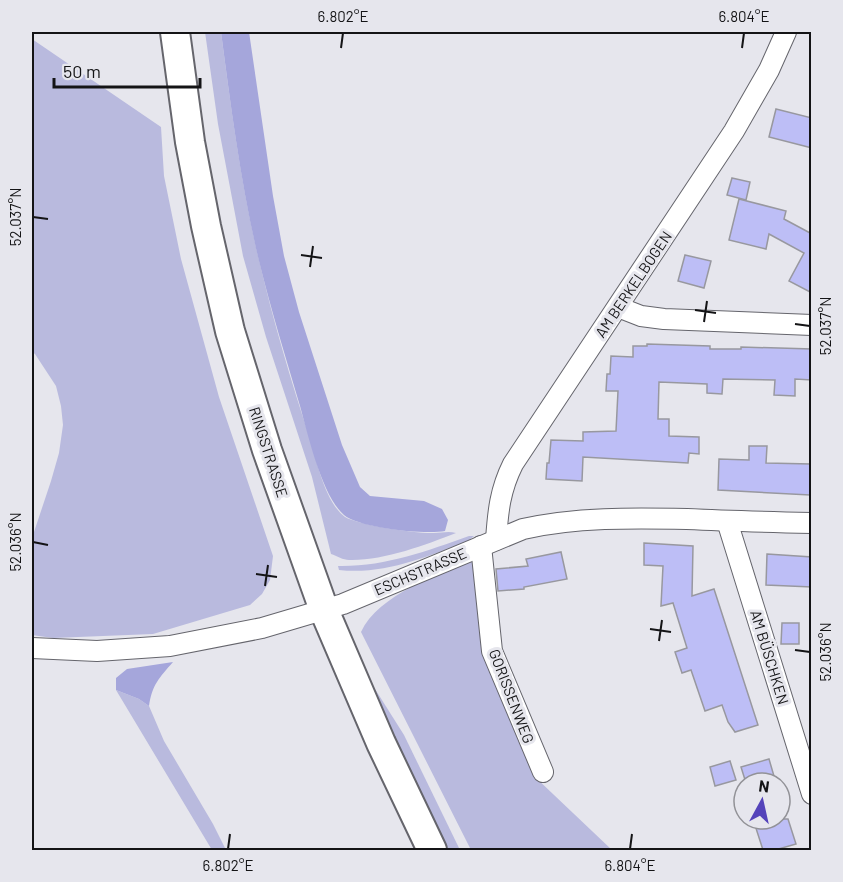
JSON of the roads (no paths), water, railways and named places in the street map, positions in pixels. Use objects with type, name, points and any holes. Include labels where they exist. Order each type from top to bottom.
[{"type":"main road","name":"RINGSTRASSE","points":[[175,32],[194,163],[206,226],[230,331],[267,450],[324,610],[381,743],[432,850]]},
{"type":"street","name":"AM BERKELBOGEN","points":[[489,543],[504,482],[513,464],[734,131],[769,70],[786,32]]},
{"type":"street","points":[[618,307],[641,316],[664,319],[812,325]]},
{"type":"street","name":"ESCHSTRASSE","points":[[32,648],[97,651],[170,646],[262,628],[324,610],[522,529],[549,523],[603,519],[812,523]]},
{"type":"street","name":"AM BÜSCHKEN","points":[[727,520],[808,769],[812,794]]},
{"type":"street","name":"GORISSENWEG","points":[[489,543],[492,651],[543,772]]}]
